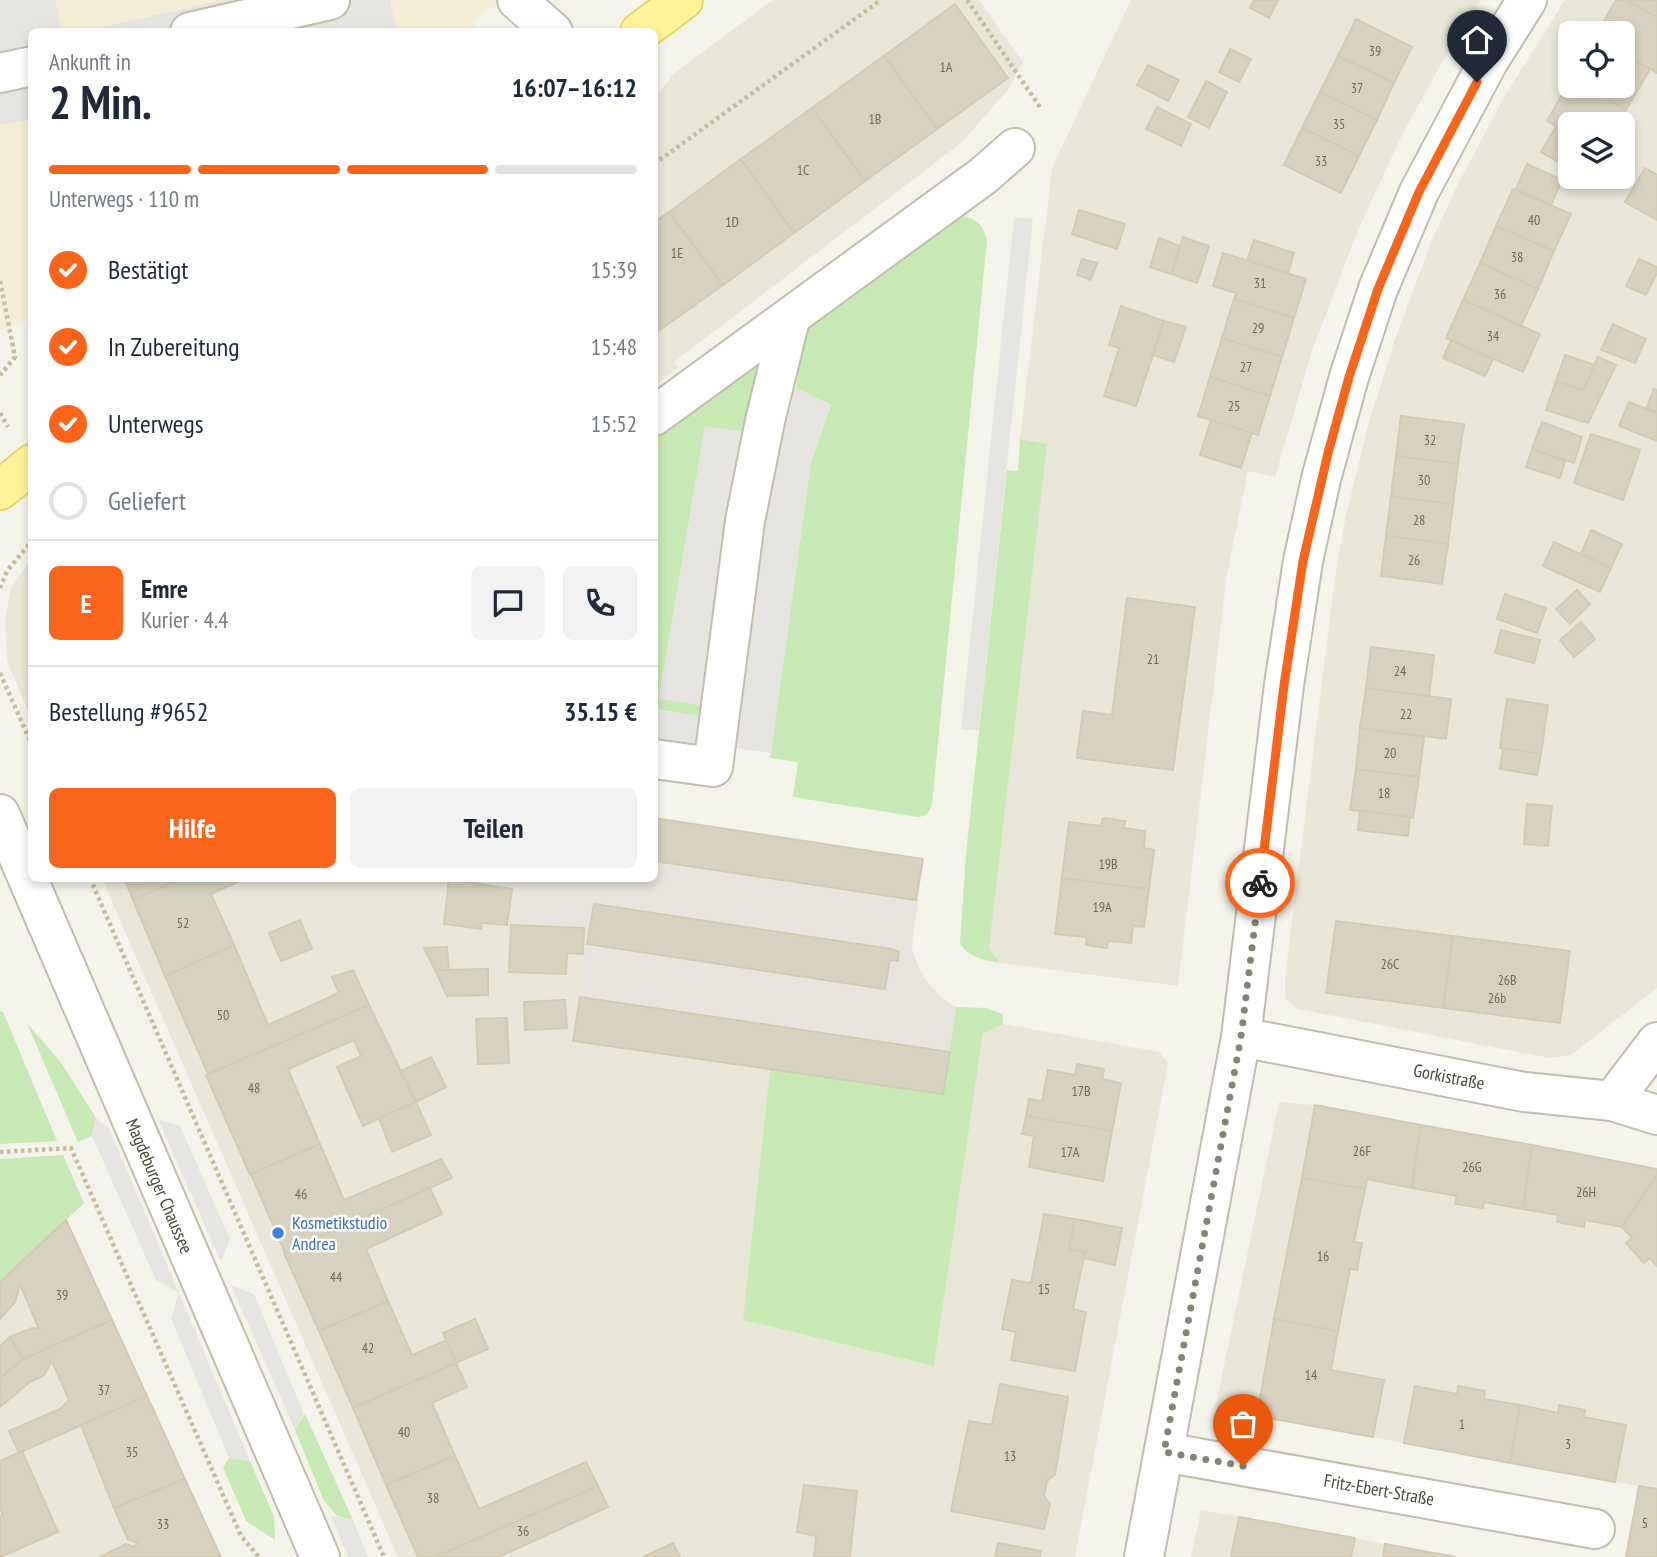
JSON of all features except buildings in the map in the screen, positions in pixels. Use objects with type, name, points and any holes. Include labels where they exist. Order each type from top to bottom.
[{"type":"main road","points":[[645,28],[683,0]]},
{"type":"main road","points":[[0,490],[28,467]]},
{"type":"street","points":[[208,28],[330,0]]},
{"type":"street","points":[[517,0],[548,28]]},
{"type":"street","points":[[1144,1557],[1241,1037],[1284,685],[1303,561],[1321,479],[1349,377],[1378,289],[1419,192],[1488,62],[1527,0]]},
{"type":"street","points":[[0,73],[28,67]]},
{"type":"street","points":[[658,413],[790,319],[983,176],[1016,148]]},
{"type":"street","points":[[658,760],[713,767],[745,521],[765,421],[790,319]]},
{"type":"street","name":"Magdeburger Chaussee","points":[[0,814],[28,879]]},
{"type":"street","name":"Magdeburger Chaussee","points":[[29,882],[320,1557]]},
{"type":"street","name":"Gorkistraße","points":[[1241,1037],[1524,1092],[1612,1101],[1657,1115]]},
{"type":"street","points":[[1612,1101],[1657,1042]]},
{"type":"street","name":"Fritz-Ebert-Straße","points":[[1164,1452],[1595,1529]]},
{"type":"path","points":[[658,161],[881,0]]},
{"type":"path","points":[[968,0],[1040,107]]},
{"type":"path","points":[[0,281],[15,356],[0,374]]},
{"type":"path","points":[[0,588],[8,571],[28,546]]},
{"type":"path","points":[[0,673],[3,688],[28,738]]},
{"type":"path","points":[[92,882],[384,1557]]},
{"type":"path","points":[[0,1152],[71,1148],[241,1536],[260,1557]]},
{"type":"shaded area","points":[[0,0],[504,0],[474,20],[475,28],[28,28],[28,321],[0,331]]},
{"type":"shaded area","points":[[0,0],[55,0],[61,28],[28,28],[28,120],[0,125]]},
{"type":"shaded area","points":[[224,0],[390,0],[396,28],[98,28]]},
{"type":"shaded area","points":[[773,0],[979,0],[1023,62],[1008,90],[961,143],[674,362],[678,368],[658,383],[658,95],[673,74]]},
{"type":"shaded area","points":[[1131,0],[1481,0],[1442,62],[1402,135],[1358,230],[1312,351],[1275,477],[1248,471],[1227,574],[1178,986],[1000,963],[989,950],[1046,444],[1020,439],[1052,168]]},
{"type":"shaded area","points":[[1565,0],[1657,0],[1657,988],[1571,1055],[1549,1058],[1298,1009],[1285,998],[1285,977],[1335,578],[1345,520],[1367,429],[1394,342],[1432,240],[1503,99]]},
{"type":"shaded area","points":[[1014,217],[1033,219],[979,731],[961,729]]},
{"type":"shaded area","points":[[761,374],[831,405],[811,462],[771,753],[735,748],[710,782],[658,775],[658,710],[698,716],[700,705],[659,699],[705,426],[746,432]]},
{"type":"shaded area","points":[[28,563],[28,710],[7,661],[5,621],[11,588]]},
{"type":"shaded area","points":[[658,818],[923,859],[912,948],[928,983],[941,997],[956,1007],[943,1094],[573,1041],[580,997],[584,928],[482,923],[481,929],[444,924],[449,882],[658,882]]},
{"type":"shaded area","points":[[103,882],[449,882],[444,924],[584,928],[580,997],[573,1041],[770,1069],[743,1320],[934,1366],[983,1034],[1003,1024],[1160,1052],[1168,1064],[1075,1557],[398,1557]]},
{"type":"shaded area","points":[[1279,1102],[1315,1105],[1657,1169],[1657,1557],[1626,1557],[1638,1486],[1257,1416],[1248,1423],[1218,1416],[1215,1409]]},
{"type":"shaded area","points":[[96,1118],[109,1128],[179,1293],[156,1280],[92,1136]]},
{"type":"shaded area","points":[[158,1119],[180,1126],[230,1239],[221,1262]]},
{"type":"shaded area","points":[[66,1220],[221,1557],[0,1557],[0,1282]]},
{"type":"shaded area","points":[[231,1285],[254,1294],[304,1414],[295,1430]]},
{"type":"shaded area","points":[[179,1293],[250,1461],[229,1458],[171,1318]]},
{"type":"shaded area","points":[[1201,1510],[1456,1557],[1191,1557]]},
{"type":"shaded area","points":[[331,1516],[353,1520],[368,1557],[348,1557]]},
{"type":"green space","points":[[957,216],[977,222],[987,240],[932,804],[924,816],[918,817],[793,797],[798,762],[770,758],[811,462],[831,405],[796,388],[804,323]]},
{"type":"green space","points":[[769,344],[746,432],[705,427],[659,698],[700,705],[698,716],[658,709],[658,425]]},
{"type":"green space","points":[[1020,439],[1047,444],[989,949],[1000,963],[973,955],[960,944],[966,854],[1007,470],[1018,471]]},
{"type":"green space","points":[[956,1007],[987,1008],[1002,1014],[1003,1024],[983,1034],[934,1366],[743,1320],[770,1069],[943,1094]]},
{"type":"green space","points":[[0,1011],[3,1012],[57,1141],[0,1144]]},
{"type":"green space","points":[[27,1023],[62,1064],[96,1118],[92,1136],[78,1142]]},
{"type":"green space","points":[[63,1155],[84,1203],[0,1282],[0,1159]]},
{"type":"green space","points":[[305,1414],[353,1520],[337,1516],[324,1501],[295,1430]]},
{"type":"green space","points":[[229,1458],[250,1461],[274,1517],[275,1540],[246,1521],[223,1467]]},
{"type":"way so far","points":[[1243,1466],[1164,1452],[1241,1037],[1260,883]]},
{"type":"place","name":"Kosmetikstudio Andrea","points":[[278,1233]]},
{"type":"route","points":[[1260,883],[1284,685],[1303,561],[1328,453],[1378,289],[1419,192],[1477,82]]}]
